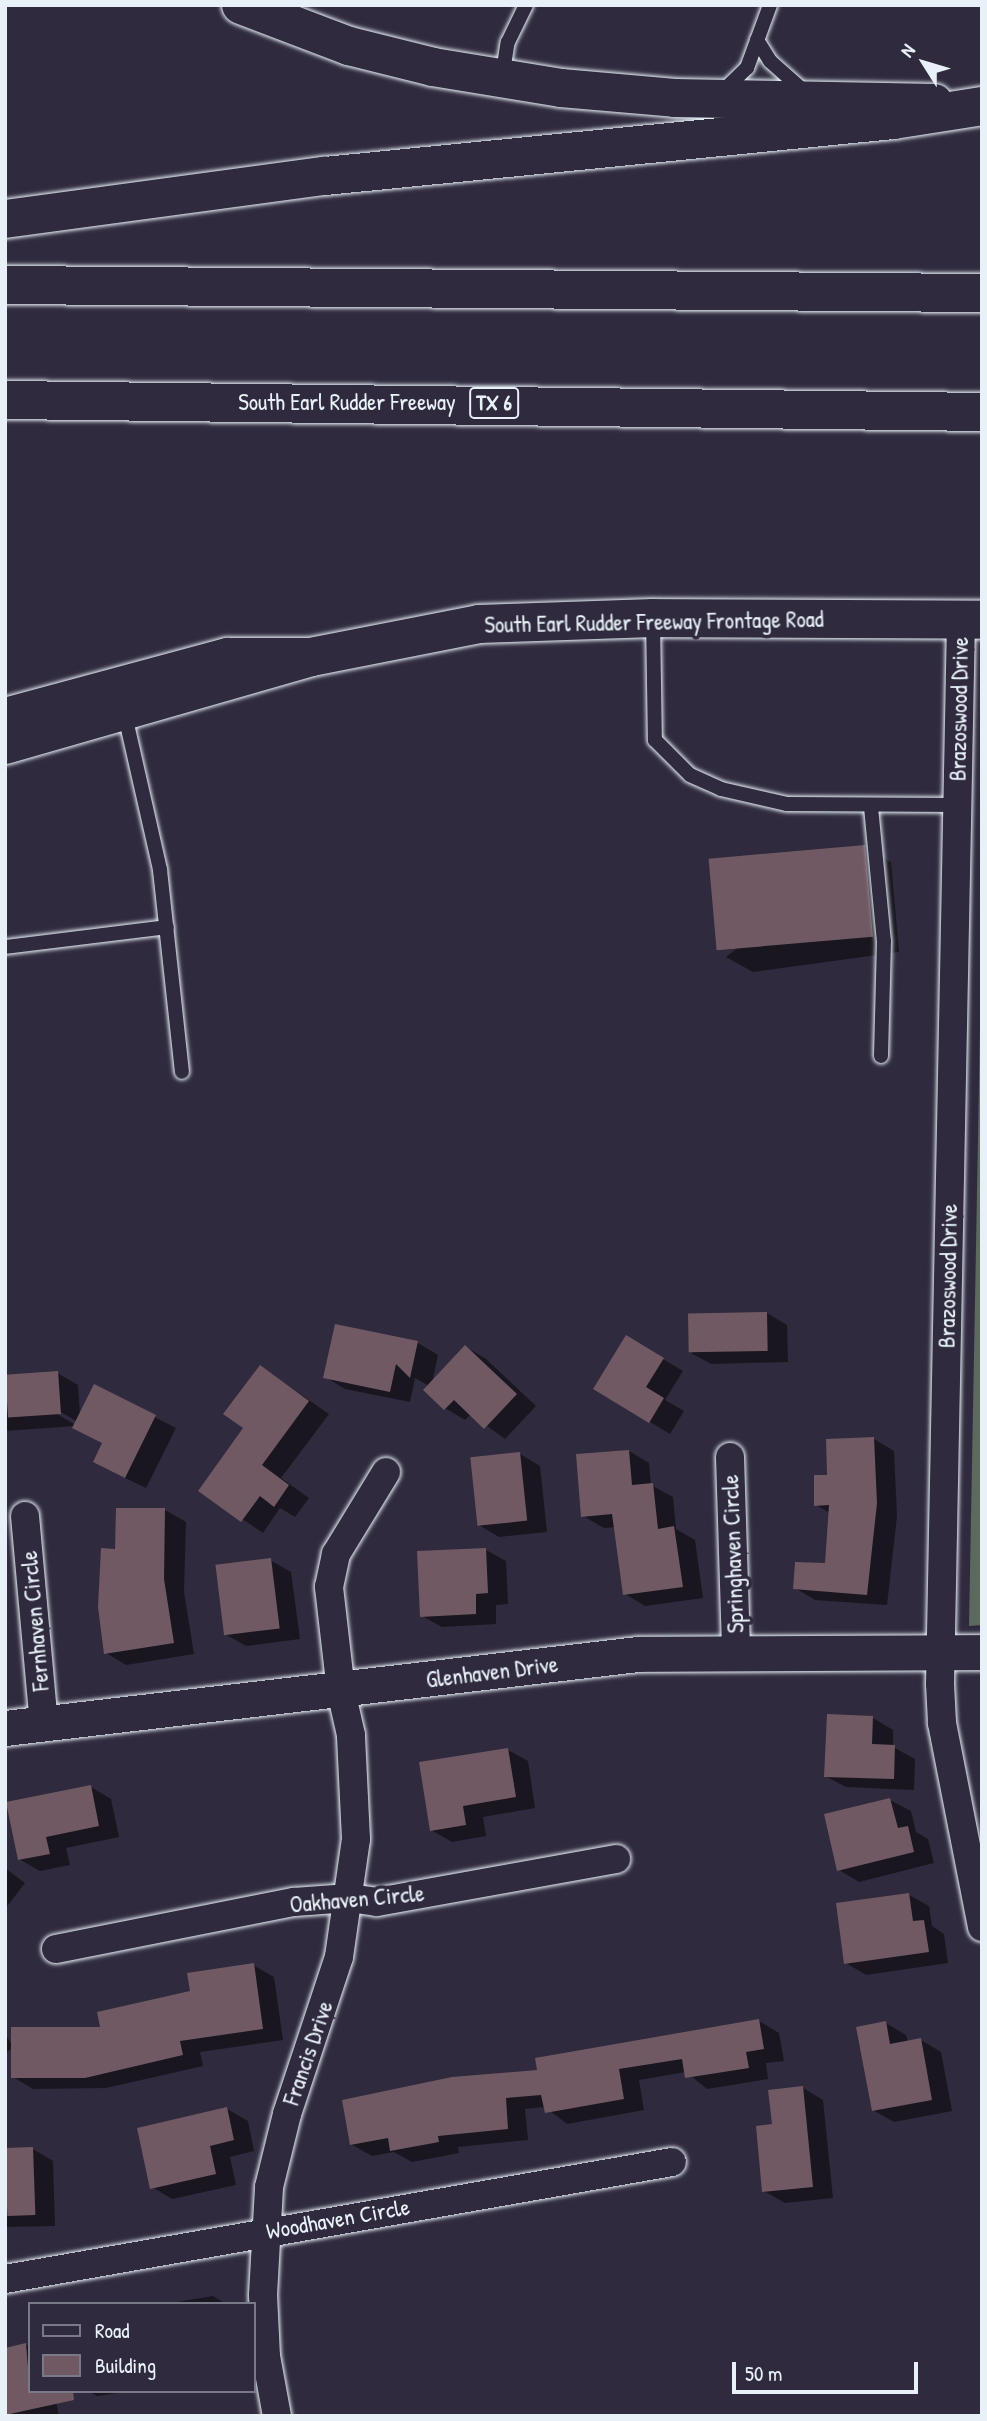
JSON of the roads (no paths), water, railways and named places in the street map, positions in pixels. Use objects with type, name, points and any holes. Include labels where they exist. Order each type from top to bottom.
[{"type":"main road","points":[[241,5],[349,46],[501,80],[711,99],[982,105]]},
{"type":"main road","points":[[5,219],[325,176],[893,120],[982,105]]},
{"type":"main road","points":[[5,285],[982,293]]},
{"type":"main road","name":"South Earl Rudder Freeway","points":[[5,400],[432,402],[982,412]]},
{"type":"main road","name":"South Earl Rudder Freeway Frontage Road","points":[[5,745],[312,657],[479,624],[653,618],[971,620]]},
{"type":"main road","points":[[5,717],[228,657],[312,657]]},
{"type":"street","name":"Brazoswood Drive","points":[[971,620],[957,805],[941,1654],[942,1723],[982,1927]]},
{"type":"street","name":"Springhaven Circle","points":[[730,1457],[736,1650]]},
{"type":"street","name":"Francis Drive","points":[[277,2416],[266,2356],[266,2232],[269,2187],[287,2114],[336,1968],[349,1898],[356,1839],[355,1774],[330,1614],[334,1565],[386,1472]]},
{"type":"street","name":"Fernhaven Circle","points":[[25,1516],[44,1726]]},
{"type":"street","name":"Glenhaven Drive","points":[[5,1728],[44,1726],[638,1654],[736,1650],[941,1654],[982,1652]]},
{"type":"street","name":"Oakhaven Circle","points":[[56,1949],[294,1902],[349,1898],[377,1902],[616,1859]]},
{"type":"street","name":"Woodhaven Circle","points":[[5,2279],[672,2162]]},
{"type":"lane","points":[[501,80],[508,42],[526,5]]},
{"type":"lane","points":[[711,99],[736,83],[771,5]]},
{"type":"lane","points":[[757,40],[770,61],[816,100]]},
{"type":"lane","points":[[653,618],[655,740],[671,761],[721,789],[758,800],[871,807],[957,805]]},
{"type":"lane","points":[[124,709],[154,832],[182,1072]]},
{"type":"lane","points":[[871,807],[884,941],[881,1056]]},
{"type":"lane","points":[[5,947],[167,927]]}]
